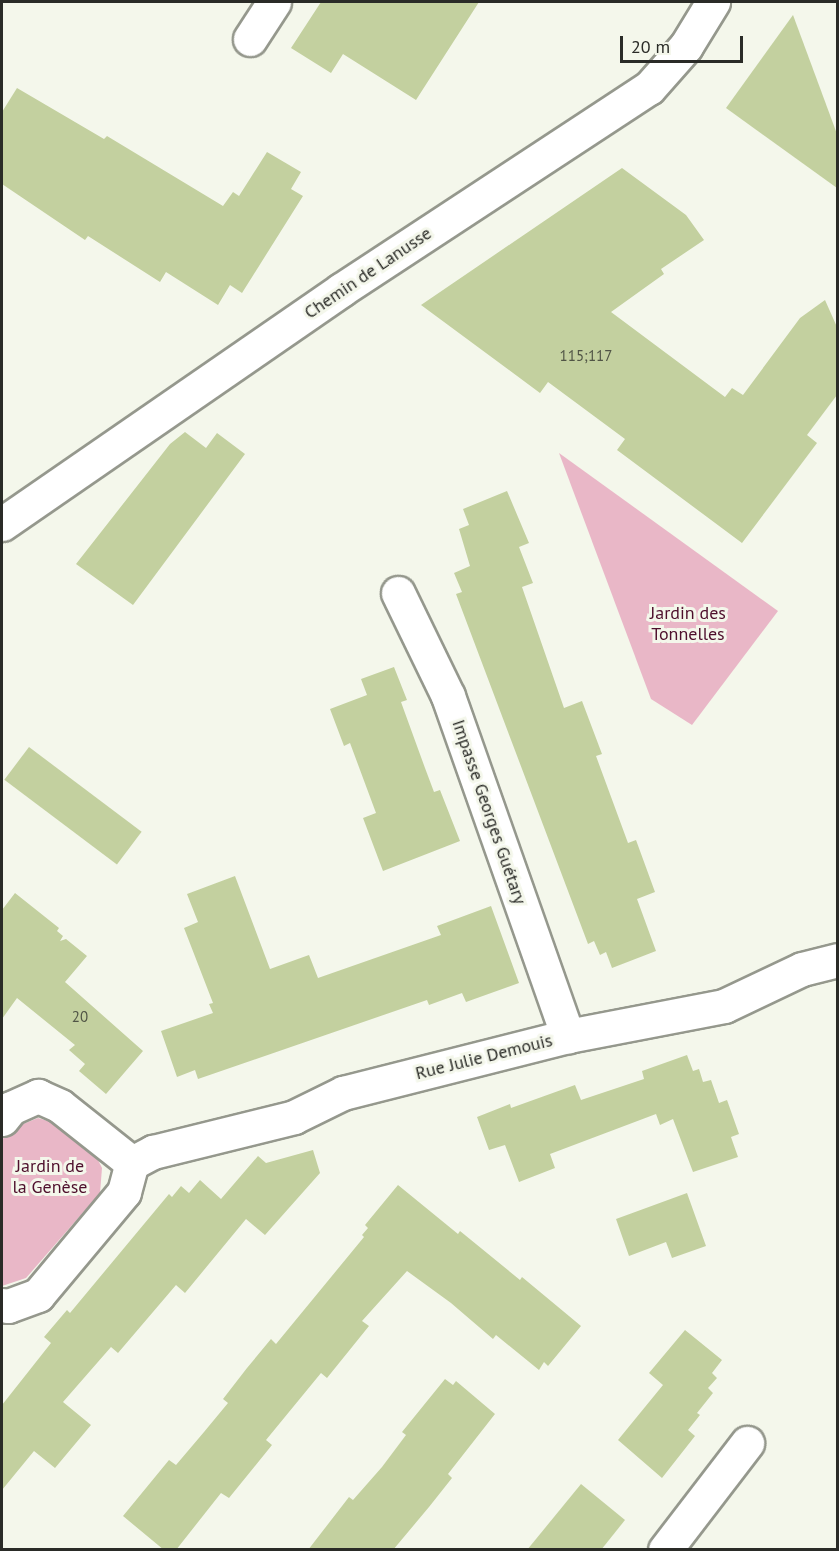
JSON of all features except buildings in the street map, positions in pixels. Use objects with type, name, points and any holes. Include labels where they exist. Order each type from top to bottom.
[{"type":"street","points":[[250,39],[274,2]]},
{"type":"street","name":"Chemin de Lanusse","points":[[2,524],[342,290],[649,88],[686,46],[713,2]]},
{"type":"street","name":"Impasse Georges Guétary","points":[[398,593],[448,696],[568,1036]]},
{"type":"street","name":"Rue Julie Demouis","points":[[132,1163],[153,1152],[294,1117],[343,1093],[568,1036],[724,1006],[802,969],[837,960]]},
{"type":"street","points":[[2,1119],[11,1108],[38,1096],[60,1106],[132,1163],[124,1192],[38,1295],[8,1306],[2,1305]]},
{"type":"street","points":[[665,1550],[747,1443]]},
{"type":"green space","name":"Jardin des Tonnelles","points":[[559,453],[778,611],[692,725],[651,699]]},
{"type":"green space","name":"Jardin de la Genèse","points":[[38,1118],[64,1126],[94,1152],[102,1168],[100,1193],[26,1278],[2,1286],[2,1140],[11,1129]]}]
